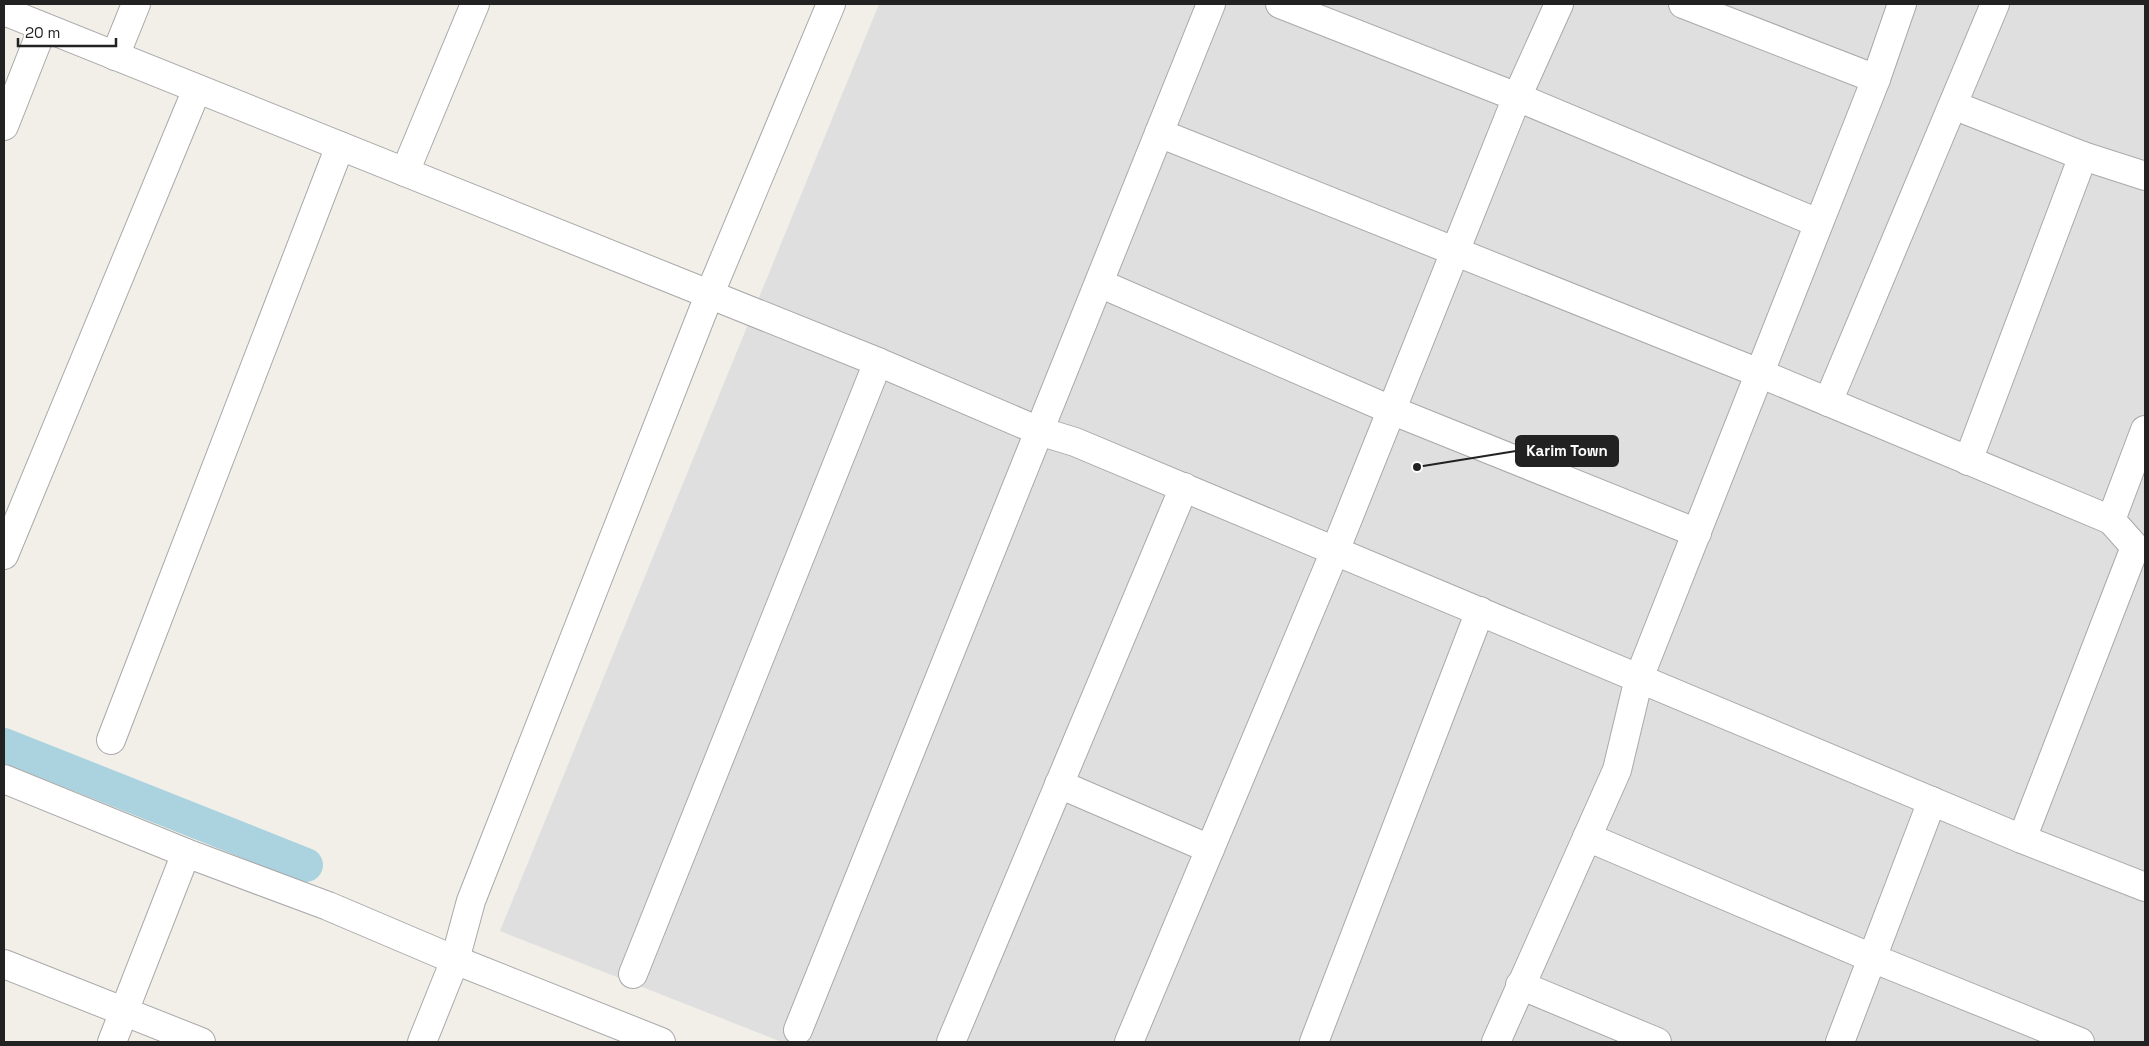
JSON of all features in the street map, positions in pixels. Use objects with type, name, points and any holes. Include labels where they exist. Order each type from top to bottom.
[{"type":"street","points":[[115,56],[136,4]]},
{"type":"street","points":[[405,172],[475,4]]},
{"type":"street","points":[[422,1042],[456,960],[471,901],[709,294],[831,4]]},
{"type":"street","points":[[798,1030],[1210,4]]},
{"type":"street","points":[[1280,4],[1518,97],[1818,223]]},
{"type":"street","points":[[1130,1042],[1335,550],[1518,97],[1558,4]]},
{"type":"street","points":[[1683,4],[1876,79]]},
{"type":"street","points":[[1828,402],[1995,4]]},
{"type":"street","points":[[1496,1042],[1617,770],[1639,678],[1876,79],[1897,5]]},
{"type":"street","points":[[4,11],[878,362],[1039,431],[1075,442],[2022,839],[2145,887]]},
{"type":"street","points":[[4,126],[43,26]]},
{"type":"street","points":[[4,556],[197,89]]},
{"type":"street","points":[[1953,104],[2083,156],[2145,176]]},
{"type":"street","points":[[1159,133],[1759,373],[2111,520],[2135,547],[2022,839]]},
{"type":"street","points":[[111,740],[340,146]]},
{"type":"street","points":[[1968,460],[2083,156]]},
{"type":"street","points":[[1099,283],[1391,410],[1697,533]]},
{"type":"street","points":[[633,974],[878,362]]},
{"type":"street","points":[[2111,520],[2145,430]]},
{"type":"street","points":[[951,1042],[1184,487]]},
{"type":"street","points":[[1314,1042],[1480,611]]},
{"type":"street","points":[[4,779],[186,853],[328,906],[456,960],[661,1042]]},
{"type":"street","points":[[1059,784],[1210,850]]},
{"type":"street","points":[[1840,1042],[1932,801]]},
{"type":"street","points":[[1587,837],[1872,958],[2080,1042]]},
{"type":"street","points":[[112,1042],[186,853]]},
{"type":"street","points":[[4,964],[201,1042]]},
{"type":"street","points":[[1520,986],[1657,1042]]},
{"type":"shaded area","points":[[879,4],[2145,4],[2145,1042],[782,1042],[500,931]]},
{"type":"waterway","points":[[4,745],[306,865]]},
{"type":"place","name":"Karim Town","points":[[1417,467]]}]
